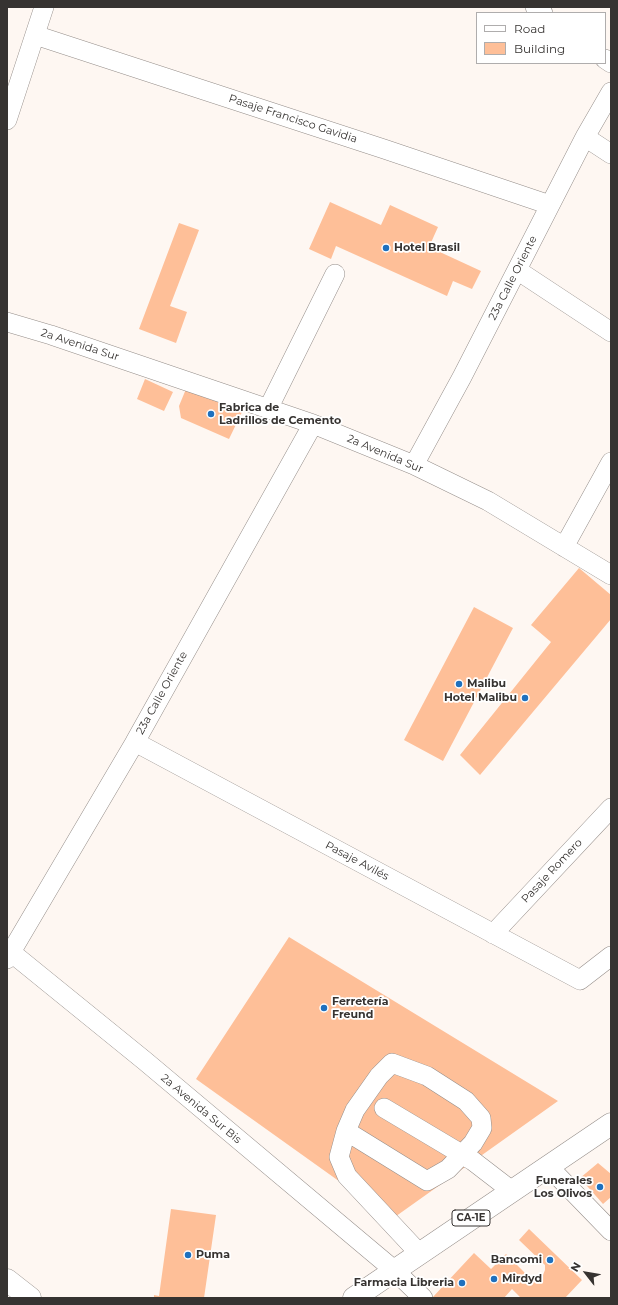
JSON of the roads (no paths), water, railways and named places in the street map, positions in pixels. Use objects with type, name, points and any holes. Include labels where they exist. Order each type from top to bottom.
[{"type":"main road","name":"CA-1E","points":[[354,1298],[611,1124]]},
{"type":"main road","points":[[7,1280],[20,1296]]},
{"type":"street","points":[[7,120],[44,7]]},
{"type":"street","name":"Pasaje Francisco Gavidia","points":[[35,35],[550,205]]},
{"type":"street","name":"23a Calle Oriente","points":[[414,465],[585,137],[611,92]]},
{"type":"street","points":[[585,137],[611,154]]},
{"type":"street","points":[[517,270],[611,332]]},
{"type":"street","points":[[268,409],[335,274]]},
{"type":"street","name":"2a Avenida Sur","points":[[7,322],[51,334],[314,424],[414,465],[488,501],[611,575]]},
{"type":"street","name":"23a Calle Oriente","points":[[8,953],[135,742],[314,424]]},
{"type":"street","points":[[564,547],[611,462]]},
{"type":"street","name":"Pasaje Avilés","points":[[135,742],[580,980],[611,956]]},
{"type":"street","name":"Pasaje Romero","points":[[493,934],[611,808]]},
{"type":"street","name":"2a Avenida Sur Bis","points":[[8,953],[151,1066],[394,1270],[422,1298]]},
{"type":"street","points":[[346,1131],[427,1181],[448,1169],[473,1143],[482,1128],[481,1118],[466,1101],[427,1076],[392,1063],[379,1076],[355,1110],[346,1131],[339,1157],[347,1176],[419,1253]]},
{"type":"street","points":[[384,1108],[473,1161],[512,1191]]},
{"type":"street","points":[[548,1166],[611,1231]]},
{"type":"place","name":"Hotel Brasil","points":[[386,248]]},
{"type":"place","name":"Fabrica de Ladrillos de Cemento","points":[[211,414]]},
{"type":"place","name":"Malibu","points":[[459,684]]},
{"type":"place","name":"Hotel Malibu","points":[[525,698]]},
{"type":"place","name":"Ferretería Freund","points":[[324,1008]]},
{"type":"place","name":"Funerales Los Olivos","points":[[600,1187]]},
{"type":"place","name":"Puma","points":[[188,1255]]},
{"type":"place","name":"Bancomi","points":[[550,1260]]},
{"type":"place","name":"Mirdyd","points":[[494,1279]]},
{"type":"place","name":"Farmacia Libreria","points":[[462,1283]]}]
